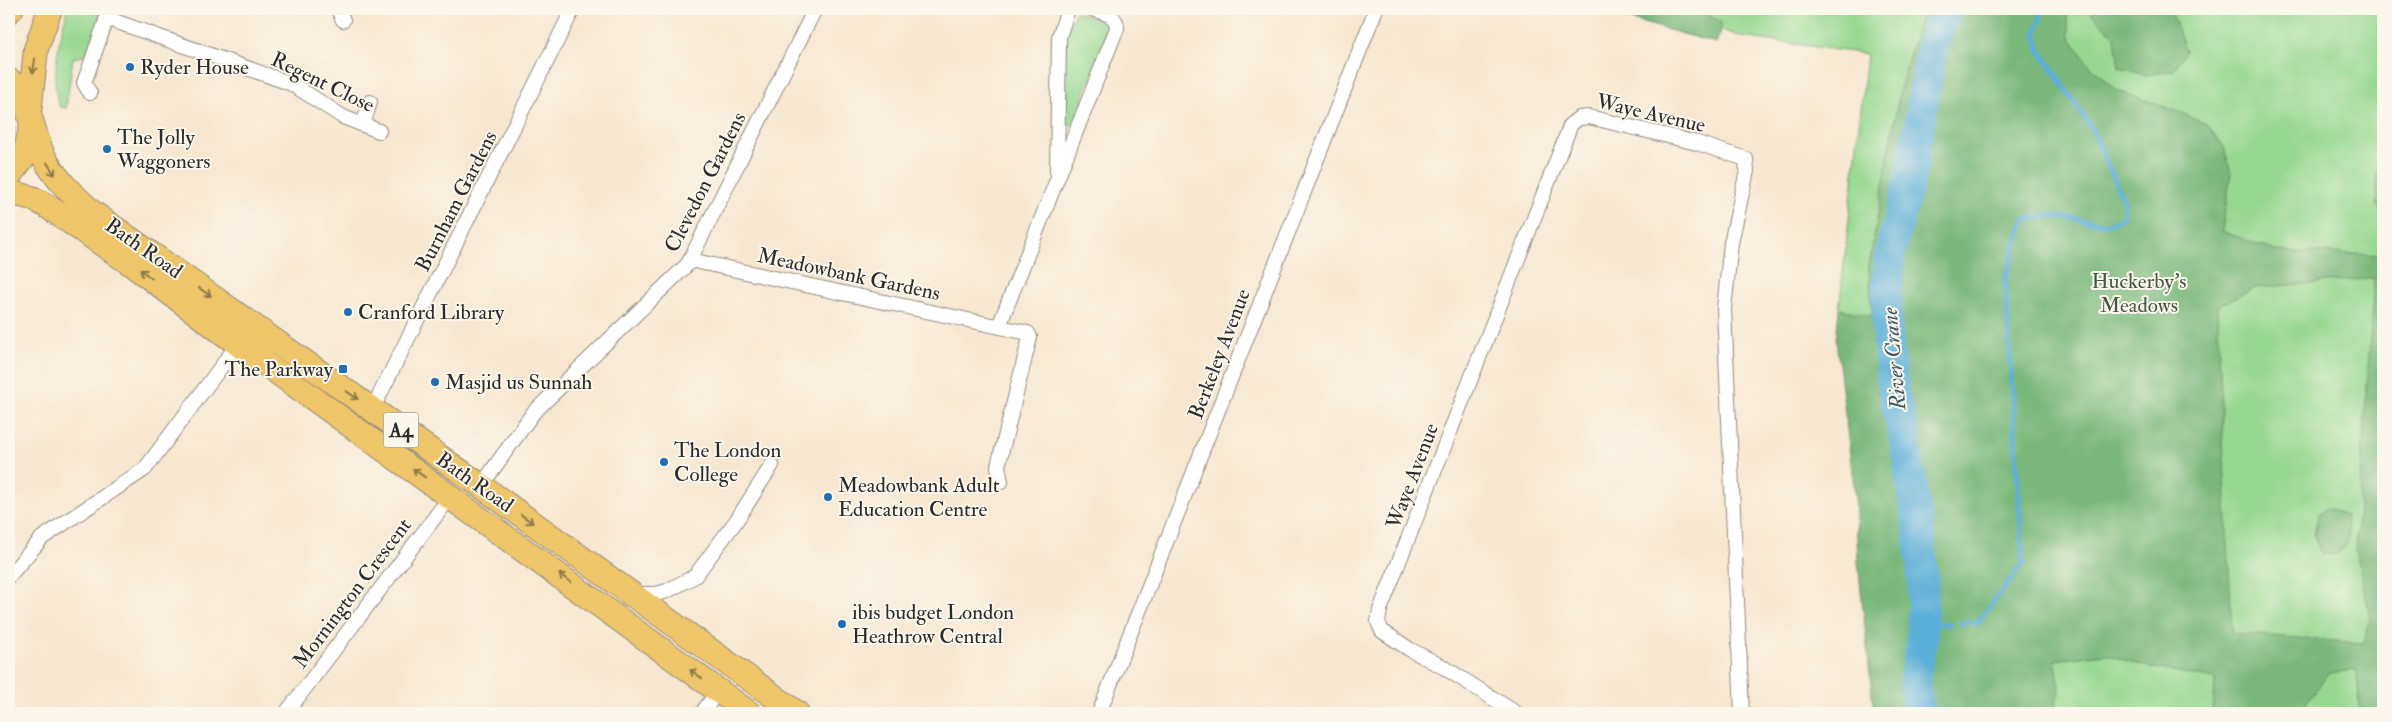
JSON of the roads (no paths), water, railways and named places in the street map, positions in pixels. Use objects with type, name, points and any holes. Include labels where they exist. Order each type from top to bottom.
[{"type":"highway","points":[[9,176],[25,155],[31,119],[36,49],[50,9]]},
{"type":"highway","points":[[9,80],[31,119]]},
{"type":"highway","name":"Bath Road","points":[[31,119],[44,157],[57,178],[74,196],[106,222],[481,486],[797,713]]},
{"type":"highway","name":"Bath Road","points":[[9,192],[32,198],[47,206],[135,266],[238,344],[750,713]]},
{"type":"street","name":"Burnham Gardens","points":[[372,410],[573,9]]},
{"type":"street","name":"Clevedon Gardens","points":[[481,486],[533,413],[690,260],[815,9]]},
{"type":"street","points":[[1056,180],[1058,37],[1068,9]]},
{"type":"street","points":[[999,326],[1118,28],[1117,21],[1113,16],[1092,9]]},
{"type":"street","name":"Berkeley Avenue","points":[[1099,713],[1376,9]]},
{"type":"street","points":[[90,93],[84,83],[108,13]]},
{"type":"street","name":"Regent Close","points":[[108,13],[292,84],[343,117],[380,131]]},
{"type":"street","points":[[363,125],[370,102]]},
{"type":"street","name":"Waye Avenue","points":[[1516,713],[1445,668],[1409,649],[1382,631],[1378,622],[1380,610],[1571,124],[1579,118],[1589,117],[1697,143],[1746,158],[1747,170],[1731,243],[1724,309],[1742,713]]},
{"type":"street","name":"Meadowbank Gardens","points":[[690,260],[1028,333],[1030,337],[998,466],[1001,482]]},
{"type":"street","points":[[9,576],[42,538],[145,469],[238,344]]},
{"type":"street","points":[[630,593],[656,594],[682,584],[695,576],[704,567],[772,465]]},
{"type":"street","name":"Mornington Crescent","points":[[286,713],[451,496]]},
{"type":"street","points":[[661,616],[666,604],[682,584]]},
{"type":"street","points":[[702,713],[718,690]]},
{"type":"waterway","name":"River Crane","points":[[1921,713],[1915,690],[1915,673],[1922,643],[1923,581],[1918,523],[1904,437],[1893,389],[1887,330],[1887,292],[1890,254],[1911,175],[1933,41],[1947,9]]},
{"type":"waterway","points":[[1961,623],[1977,623],[2023,564],[2005,278],[2024,220],[2048,215],[2107,224],[2123,218],[2124,201],[2092,129],[2039,49],[2036,33],[2043,9]]},
{"type":"waterway","points":[[1923,624],[1949,624]]},
{"type":"place","name":"Ryder House","points":[[130,67]]},
{"type":"place","name":"The Jolly Waggoners","points":[[107,149]]},
{"type":"place","name":"Cranford Library","points":[[348,312]]},
{"type":"place","name":"The Parkway","points":[[343,369]]},
{"type":"place","name":"Masjid us Sunnah","points":[[435,382]]},
{"type":"place","name":"The London College","points":[[664,462]]},
{"type":"place","name":"Meadowbank Adult Education Centre","points":[[828,497]]},
{"type":"place","name":"ibis budget London Heathrow Central","points":[[842,624]]},
{"type":"park label","name":"Huckerby's Meadows","points":[[2139,293]]}]
